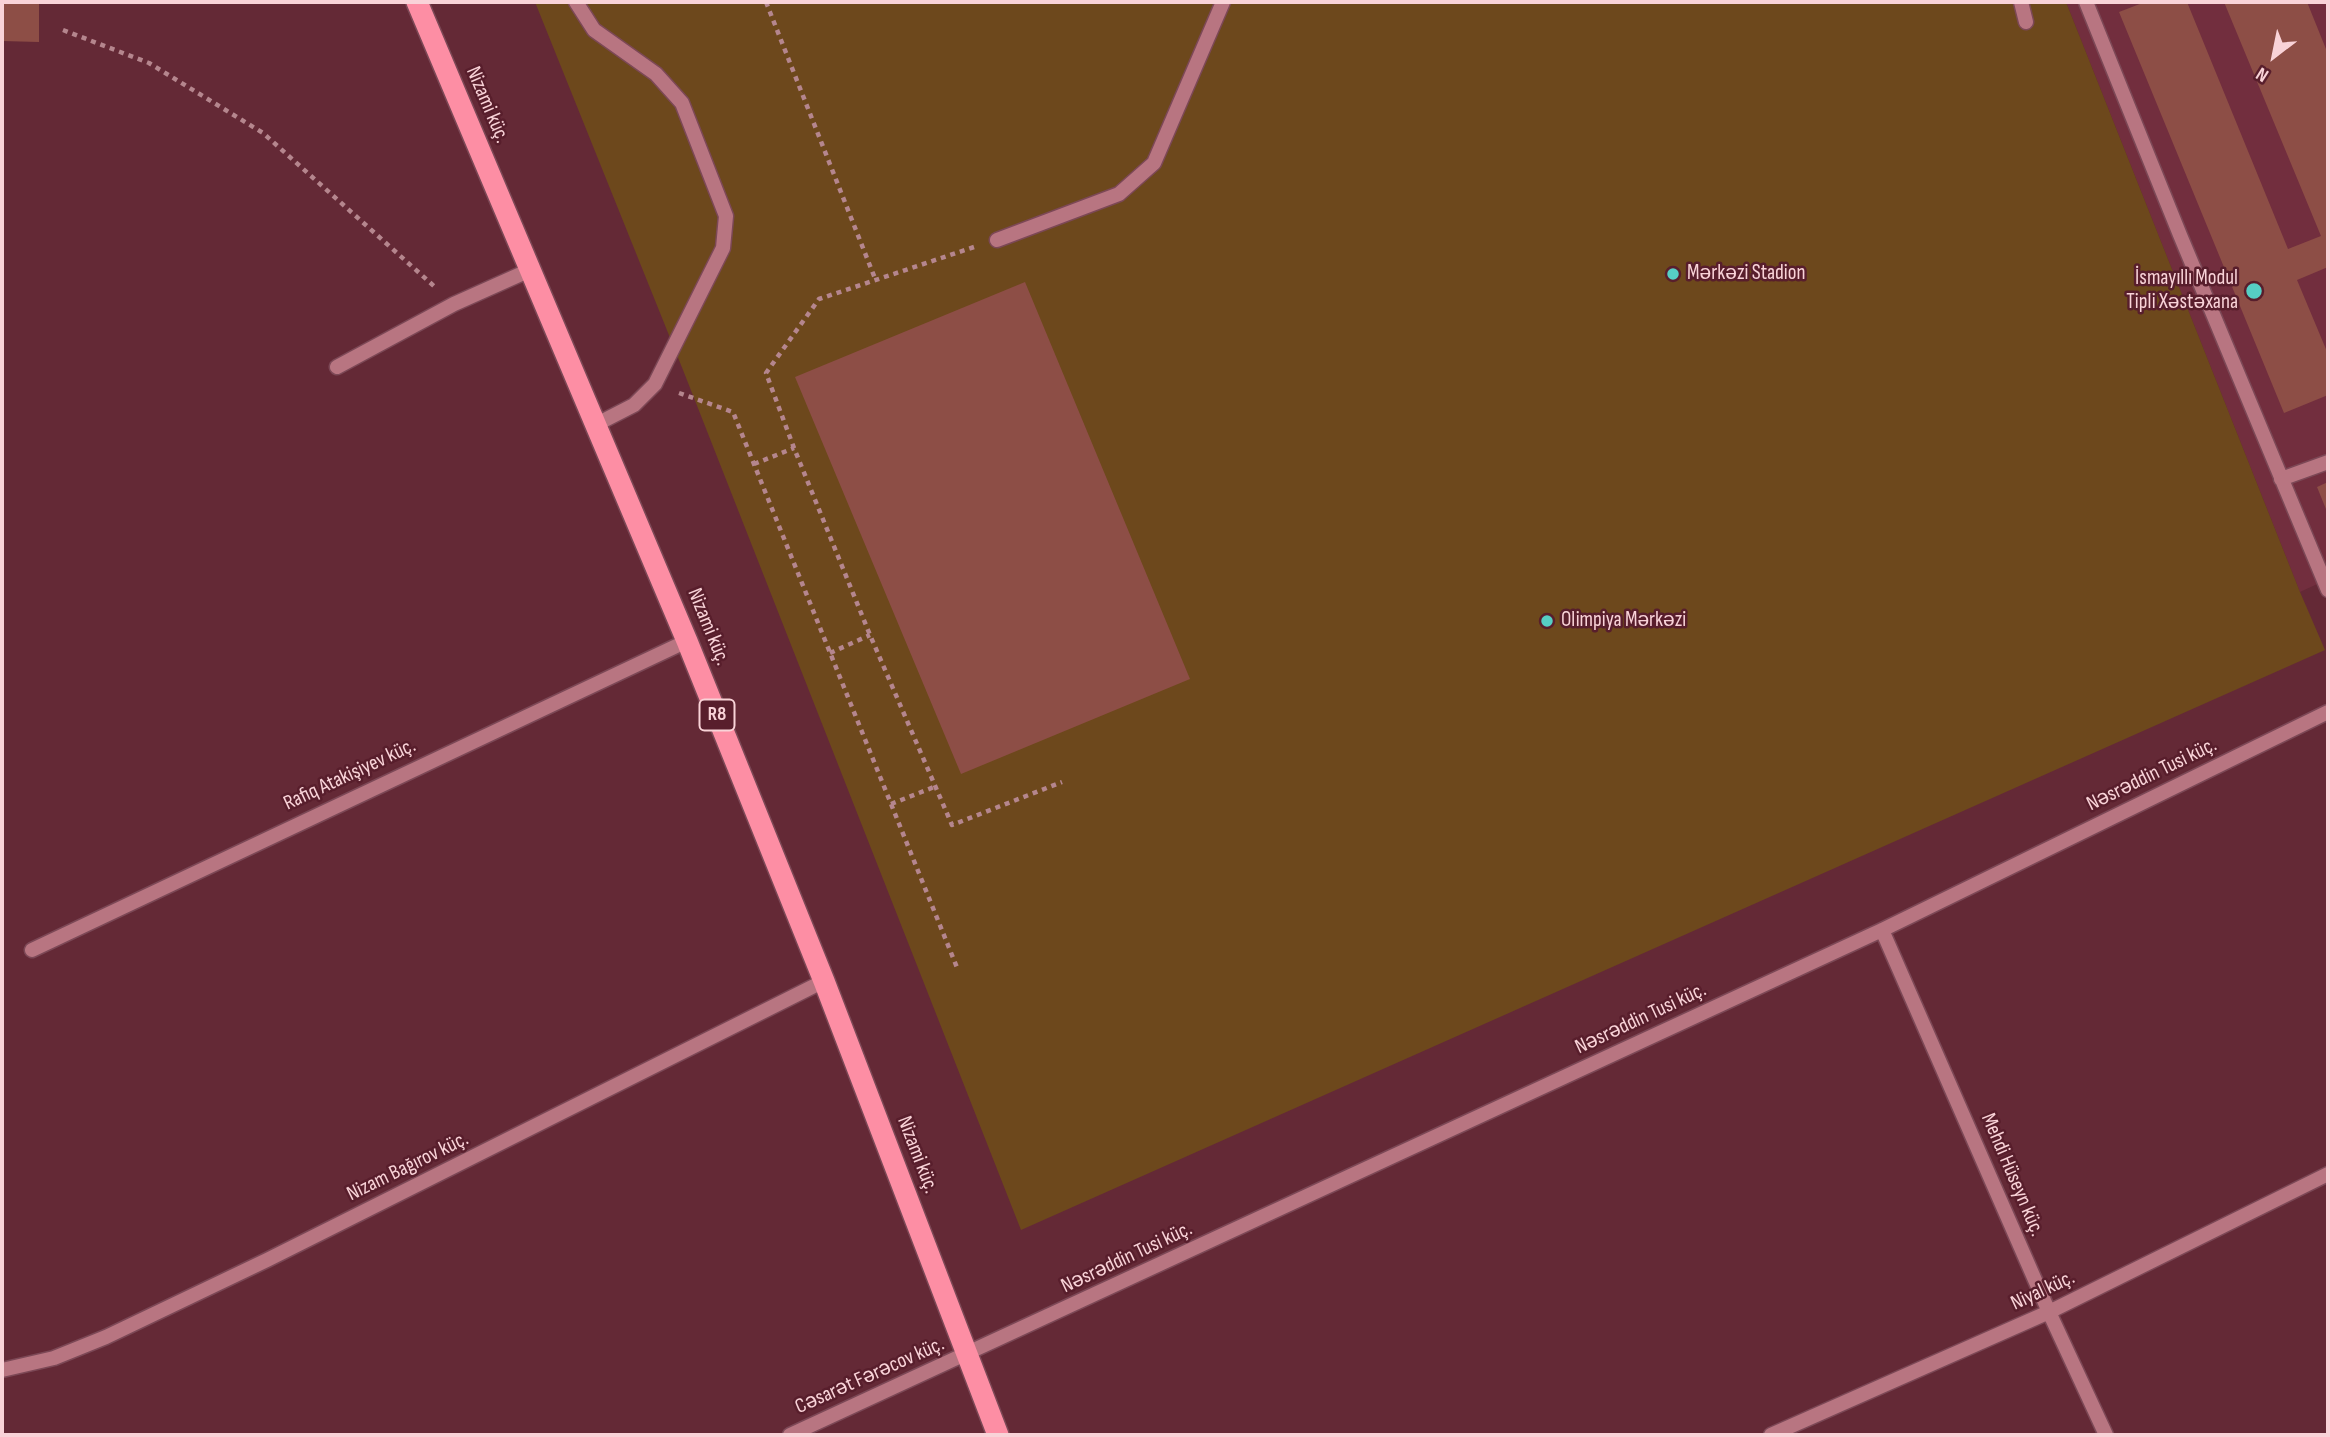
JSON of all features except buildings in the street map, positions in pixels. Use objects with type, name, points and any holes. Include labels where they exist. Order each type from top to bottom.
[{"type":"highway","name":"Nizami küç.","points":[[417,2],[687,641],[824,981],[998,1435]]},
{"type":"street","points":[[576,2],[594,30],[656,74],[682,103],[726,216],[723,248],[655,384],[634,405],[597,424]]},
{"type":"street","points":[[997,240],[1119,194],[1154,163],[1223,2]]},
{"type":"street","points":[[2021,2],[2026,22]]},
{"type":"street","points":[[2086,2],[2328,590]]},
{"type":"street","points":[[337,367],[454,304],[530,270]]},
{"type":"street","points":[[2281,480],[2328,462]]},
{"type":"street","name":"Rafiq Atakişiyev küç.","points":[[32,950],[687,641]]},
{"type":"street","name":"Nəsrəddin Tusi küç.","points":[[967,1355],[1882,930],[2328,712]]},
{"type":"street","name":"Mehdi Hüseyn küç.","points":[[1882,930],[2049,1312],[2106,1435]]},
{"type":"street","name":"Nizam Bağırov küç.","points":[[2,1370],[54,1358],[143,1319],[527,1131],[824,981]]},
{"type":"street","name":"Niyal küç.","points":[[1771,1435],[2049,1312],[2328,1174]]},
{"type":"street","name":"Cəsarət Fərəcov küç.","points":[[790,1435],[967,1355]]},
{"type":"path","points":[[766,2],[876,281]]},
{"type":"path","points":[[63,30],[149,63],[263,133],[454,304]]},
{"type":"path","points":[[997,240],[819,299],[766,373],[870,635],[952,825],[1062,782]]},
{"type":"path","points":[[655,384],[733,412],[958,970]]},
{"type":"path","points":[[754,464],[794,448]]},
{"type":"path","points":[[830,653],[870,635]]},
{"type":"path","points":[[891,804],[934,787]]},
{"type":"shaded area","name":"Olimpiya Mərkəzi","points":[[535,2],[2066,2],[2325,650],[1021,1230],[683,370]]},
{"type":"shaded area","name":"İsmayıllı Modul Tipli Xəstəxana","points":[[2066,2],[2328,2],[2328,579],[2300,592]]},
{"type":"place","name":"Mərkəzi Stadion","points":[[1673,274]]},
{"type":"place","name":"İsmayıllı Modul Tipli Xəstəxana","points":[[2254,291]]},
{"type":"place","name":"Olimpiya Mərkəzi","points":[[1547,621]]}]
